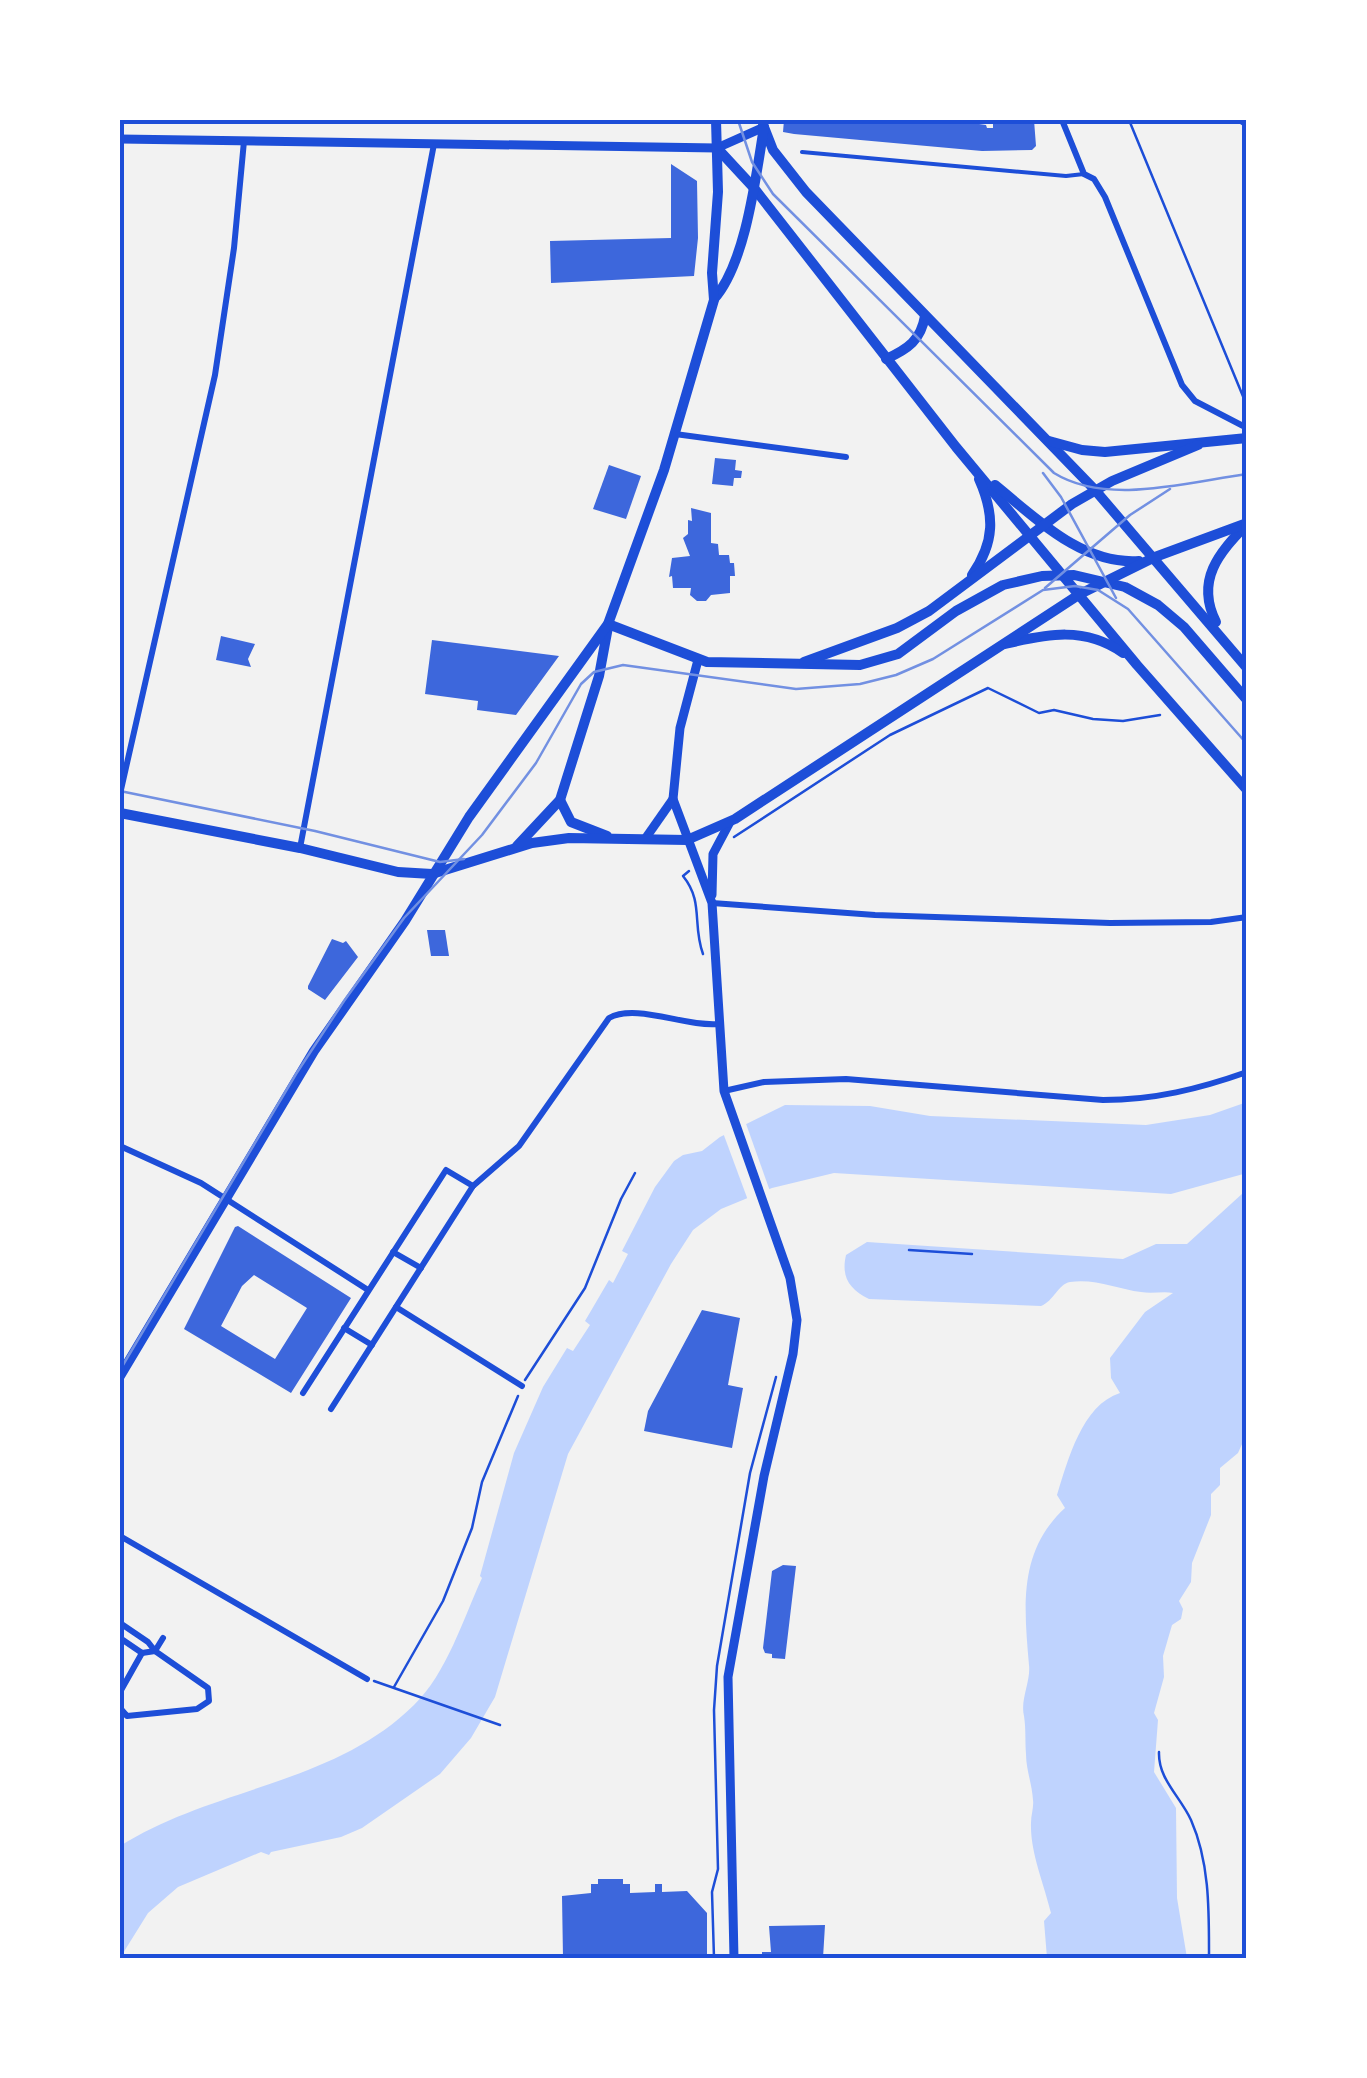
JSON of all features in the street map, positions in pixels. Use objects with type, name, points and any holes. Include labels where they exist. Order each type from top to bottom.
[{"type":"main road","points":[[516,847],[560,800],[599,676],[608,624],[675,434],[714,300],[716,120]]},
{"type":"main road","points":[[714,300],[728,284],[754,188],[762,124]]},
{"type":"main road","points":[[762,124],[773,150],[806,192],[1095,490],[1247,668]]},
{"type":"main road","points":[[718,148],[754,188],[974,469],[1247,790]]},
{"type":"main road","points":[[886,359],[914,344],[922,332],[925,316]]},
{"type":"main road","points":[[1048,440],[1096,452],[1247,438]]},
{"type":"main road","points":[[799,664],[897,628],[930,611],[1095,490],[1198,445]]},
{"type":"main road","points":[[974,469],[1094,557],[1123,562],[1150,559]]},
{"type":"main road","points":[[967,583],[984,559],[992,532],[990,508],[974,469]]},
{"type":"main road","points":[[120,813],[300,848],[398,872],[432,874],[516,847],[565,838],[688,840],[730,822],[1080,594],[1150,559],[1247,523]]},
{"type":"main road","points":[[1225,641],[1208,605],[1207,589],[1222,552],[1247,523]]},
{"type":"main road","points":[[608,624],[698,660],[724,664],[872,663],[898,654],[972,600],[1012,582],[1062,575],[1098,579],[1141,594],[1168,613],[1247,700]]},
{"type":"main road","points":[[120,1376],[306,1064],[432,874],[608,624]]},
{"type":"main road","points":[[999,646],[1048,634],[1070,634],[1102,640],[1137,665]]},
{"type":"main road","points":[[560,800],[572,822],[612,838]]},
{"type":"street","points":[[1062,120],[1084,174],[1094,180],[1105,196],[1188,394],[1217,415],[1247,428]]},
{"type":"street","points":[[120,138],[718,148],[762,124]]},
{"type":"street","points":[[120,794],[215,375],[234,248],[244,140]]},
{"type":"street","points":[[300,848],[434,144]]},
{"type":"street","points":[[675,434],[846,457]]},
{"type":"street","points":[[698,660],[680,728],[673,799],[712,902]]},
{"type":"street","points":[[645,839],[673,799]]},
{"type":"street","points":[[730,822],[714,854],[712,902],[724,1092],[790,1278],[797,1320],[728,1677],[734,1958]]},
{"type":"street","points":[[712,902],[894,916],[1110,923],[1247,918]]},
{"type":"street","points":[[331,1409],[472,1186],[518,1146],[614,1014],[625,1011],[692,1025],[718,1024]]},
{"type":"street","points":[[724,1092],[764,1082],[846,1079],[1140,1100],[1191,1091],[1247,1072]]},
{"type":"street","points":[[120,1146],[182,1172],[368,1290]]},
{"type":"street","points":[[303,1393],[446,1170],[472,1186]]},
{"type":"street","points":[[394,1252],[421,1268]]},
{"type":"street","points":[[396,1307],[522,1386]]},
{"type":"street","points":[[344,1328],[372,1346]]},
{"type":"street","points":[[120,1536],[368,1679]]},
{"type":"street","points":[[120,1623],[208,1688],[209,1702],[197,1709],[127,1716],[120,1708]]},
{"type":"street","points":[[120,1638],[142,1653],[155,1651],[163,1638]]},
{"type":"street","points":[[120,1692],[142,1653]]},
{"type":"lane","points":[[802,152],[1066,176],[1084,174]]},
{"type":"path","points":[[1129,120],[1247,406]]},
{"type":"path","points":[[1236,120],[1247,127]]},
{"type":"path","points":[[731,839],[890,735],[988,688],[1039,713],[1054,710],[1093,719],[1122,720],[1160,715]]},
{"type":"path","points":[[683,876],[695,891],[698,939]]},
{"type":"path","points":[[394,1687],[444,1600],[472,1528],[482,1482],[522,1386],[584,1288],[620,1199],[635,1173]]},
{"type":"path","points":[[944,1242],[944,1252]]},
{"type":"path","points":[[909,1250],[972,1254]]},
{"type":"path","points":[[764,1412],[779,1368]]},
{"type":"path","points":[[368,1679],[500,1724]]},
{"type":"path","points":[[1159,1752],[1158,1768],[1190,1819],[1204,1859],[1209,1958]]},
{"type":"path","points":[[712,1892],[714,1958]]},
{"type":"water","points":[[1247,1102],[1247,1173],[1171,1194],[834,1173],[772,1188],[721,1209],[693,1230],[568,1454],[495,1697],[471,1738],[440,1774],[362,1828],[269,1855],[261,1852],[178,1887],[148,1913],[120,1958],[120,1846],[194,1810],[347,1752],[382,1732],[426,1692],[453,1645],[482,1578],[514,1453],[543,1387],[567,1348],[573,1351],[590,1325],[585,1321],[609,1280],[613,1283],[628,1254],[622,1251],[655,1187],[674,1161],[702,1151],[720,1137],[785,1105],[870,1106],[930,1116],[1146,1125],[1210,1115]]},
{"type":"water","points":[[1247,1183],[1247,1433],[1238,1453],[1220,1468],[1220,1485],[1211,1494],[1211,1515],[1192,1563],[1191,1582],[1179,1601],[1183,1609],[1181,1619],[1172,1625],[1163,1656],[1164,1677],[1154,1713],[1158,1720],[1154,1772],[1176,1808],[1177,1898],[1187,1958],[1047,1958],[1044,1921],[1051,1913],[1033,1845],[1033,1803],[1023,1710],[1029,1671],[1028,1581],[1039,1543],[1065,1508],[1057,1495],[1078,1435],[1096,1409],[1120,1393],[1111,1378],[1110,1358],[1145,1312],[1173,1293],[1145,1293],[1079,1281],[1066,1283],[1041,1306],[869,1299],[848,1282],[846,1255],[867,1242],[1123,1259],[1156,1244],[1187,1244],[1243,1193]]},
{"type":"pier","points":[[745,1121],[771,1194],[749,1203],[722,1130]]},
{"type":"building","points":[[784,120],[951,120],[993,128],[993,120],[1034,120],[1036,146],[1032,150],[982,151],[794,134],[783,132]]},
{"type":"building","points":[[671,164],[697,181],[694,276],[551,283],[550,241],[671,238]]},
{"type":"building","points":[[715,458],[736,460],[735,470],[742,471],[741,478],[734,478],[733,486],[712,484]]},
{"type":"building","points":[[609,465],[641,476],[626,519],[593,509]]},
{"type":"building","points":[[691,508],[711,513],[711,543],[718,544],[719,555],[729,555],[730,563],[734,563],[730,593],[711,595],[706,601],[697,601],[690,595],[691,588],[673,588],[672,576],[669,577],[672,558],[690,556],[683,538],[688,534],[688,520],[692,521]]},
{"type":"building","points":[[221,636],[255,644],[248,659],[251,667],[216,660]]},
{"type":"building","points":[[432,640],[559,656],[516,715],[477,710],[478,701],[425,694]]},
{"type":"building","points":[[427,930],[445,930],[449,956],[431,956]]},
{"type":"building","points":[[332,939],[346,941],[358,957],[325,1000],[308,986]]},
{"type":"building","points":[[235,1227],[351,1298],[291,1393],[184,1329]],"holes":[[[254,1275],[307,1308],[275,1359],[221,1326],[242,1286]]]},
{"type":"building","points":[[702,1310],[740,1318],[728,1385],[743,1388],[732,1448],[644,1431],[648,1411]]},
{"type":"building","points":[[783,1565],[796,1566],[785,1659],[772,1658],[763,1648],[772,1571]]},
{"type":"building","points":[[598,1879],[623,1879],[623,1884],[630,1884],[630,1893],[655,1892],[655,1884],[662,1884],[662,1892],[687,1891],[707,1913],[707,1958],[563,1958],[562,1896],[591,1893],[591,1884],[598,1884]]},
{"type":"building","points":[[825,1925],[823,1958],[762,1955],[771,1952],[769,1926]]},
{"type":"tram line","points":[[738,120],[752,162],[773,194],[1054,473],[1075,483],[1123,490],[1247,474]]},
{"type":"tram line","points":[[1043,473],[1061,497],[1116,598]]},
{"type":"tram line","points":[[1045,588],[1130,515],[1170,489]]},
{"type":"tram line","points":[[120,1370],[296,1074],[344,1001],[404,918],[482,835],[536,763],[581,684],[594,672],[623,665],[796,689],[860,684],[896,675],[933,659],[1043,590],[1075,586],[1098,590],[1128,609],[1247,744]]},
{"type":"tram line","points":[[120,791],[315,831],[440,862],[464,859]]}]
